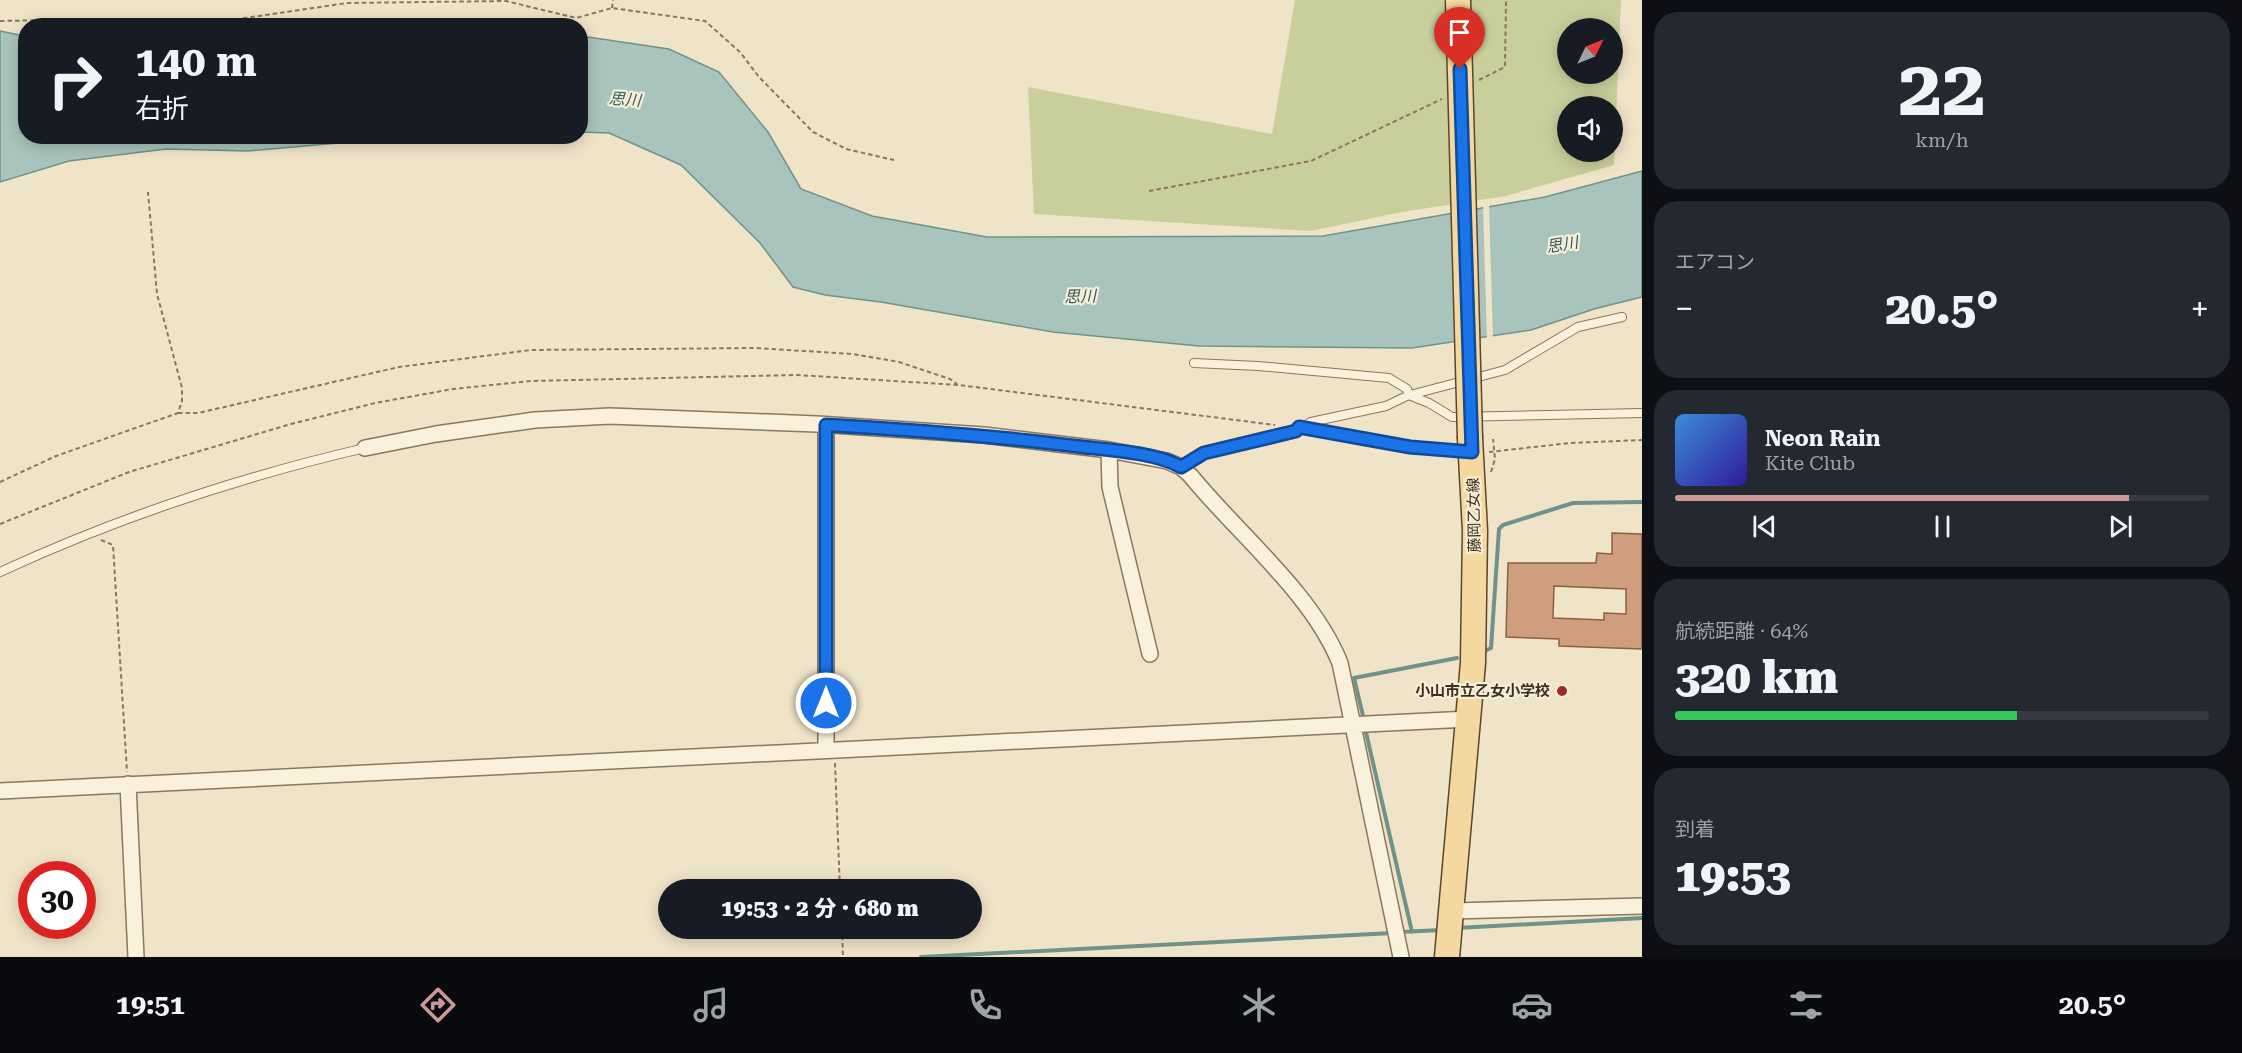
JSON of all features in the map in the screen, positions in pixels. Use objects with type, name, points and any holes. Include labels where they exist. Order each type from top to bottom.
[{"type":"main road","name":"藤岡乙女線","points":[[1448,957],[1469,719],[1479,447],[1458,0]]},
{"type":"street","points":[[365,448],[436,434],[535,420],[610,416],[826,425],[984,435],[1109,450],[1167,461],[1181,467],[1310,609],[1329,636],[1340,663],[1401,957]]},
{"type":"street","points":[[826,425],[831,749]]},
{"type":"street","points":[[1109,450],[1110,487],[1150,654]]},
{"type":"street","points":[[0,791],[1469,719]]},
{"type":"street","points":[[128,784],[136,957]]},
{"type":"street","points":[[1453,911],[1642,906]]},
{"type":"lane","points":[[1181,467],[1198,454],[1296,431],[1299,427],[1386,406],[1408,395],[1505,370],[1578,327],[1622,317]]},
{"type":"lane","points":[[1194,363],[1258,366],[1389,378],[1407,389],[1408,395]]},
{"type":"lane","points":[[1408,395],[1429,403],[1452,417],[1642,412]]},
{"type":"lane","points":[[1299,427],[1410,447],[1479,447]]},
{"type":"lane","points":[[0,572],[133,516],[290,466],[365,448]]},
{"type":"path","points":[[612,8],[613,0]]},
{"type":"path","points":[[1474,82],[1505,67],[1506,0]]},
{"type":"path","points":[[245,18],[347,3],[506,1],[576,18],[612,8],[705,21],[740,52],[759,77],[813,132],[846,149],[894,160]]},
{"type":"path","points":[[0,21],[18,21]]},
{"type":"path","points":[[1149,192],[1311,161],[1444,97]]},
{"type":"path","points":[[148,192],[157,294],[182,387],[182,401],[178,413]]},
{"type":"path","points":[[0,482],[56,456],[178,413],[198,413],[399,367],[531,350],[755,348],[853,354],[899,362],[950,379],[959,385]]},
{"type":"path","points":[[1479,447],[1642,440]]},
{"type":"path","points":[[84,537],[113,545],[128,784]]},
{"type":"path","points":[[831,749],[839,879]]},
{"type":"path","points":[[842,939],[843,957]]},
{"type":"green space","points":[[1295,0],[1621,0],[1620,18],[1557,18],[1557,84],[1617,84],[1617,96],[1557,96],[1557,162],[1614,162],[1614,165],[1506,196],[1402,212],[1311,231],[1034,214],[1028,87],[1272,134]]},
{"type":"water","points":[[0,31],[18,35],[18,144],[327,144],[248,151],[166,149],[69,161],[0,182]]},
{"type":"water","name":"思川","points":[[588,37],[669,49],[719,72],[768,132],[801,189],[872,216],[987,237],[1323,236],[1545,197],[1642,171],[1642,297],[1594,309],[1531,330],[1412,348],[1199,346],[1053,332],[881,302],[825,295],[793,287],[760,243],[681,165],[609,133],[588,132]]},
{"type":"pier","points":[[1489,204],[1493,339],[1487,340],[1483,205]]},
{"type":"building","points":[[1612,533],[1642,534],[1642,649],[1559,646],[1559,639],[1506,637],[1508,563],[1596,563],[1597,553],[1612,554]],"holes":[[[1554,586],[1626,589],[1626,614],[1604,613],[1604,620],[1553,618]]]},
{"type":"waterway","points":[[1485,651],[1491,648],[1499,529],[1503,525],[1573,503],[1642,502]]},
{"type":"waterway","points":[[1364,720],[1354,678],[1457,658]]},
{"type":"waterway","points":[[1365,728],[1412,932]]},
{"type":"waterway","points":[[1457,928],[1642,918]]},
{"type":"waterway","points":[[1400,932],[1441,930]]},
{"type":"waterway","points":[[921,957],[1393,933]]},
{"type":"place","name":"小山市立乙女小学校","points":[[1562,691]]},
{"type":"route","points":[[826,703],[826,425],[1005,437],[1109,450],[1167,461],[1181,467],[1198,454],[1296,431],[1299,427],[1410,447],[1472,452],[1460,69]]}]
